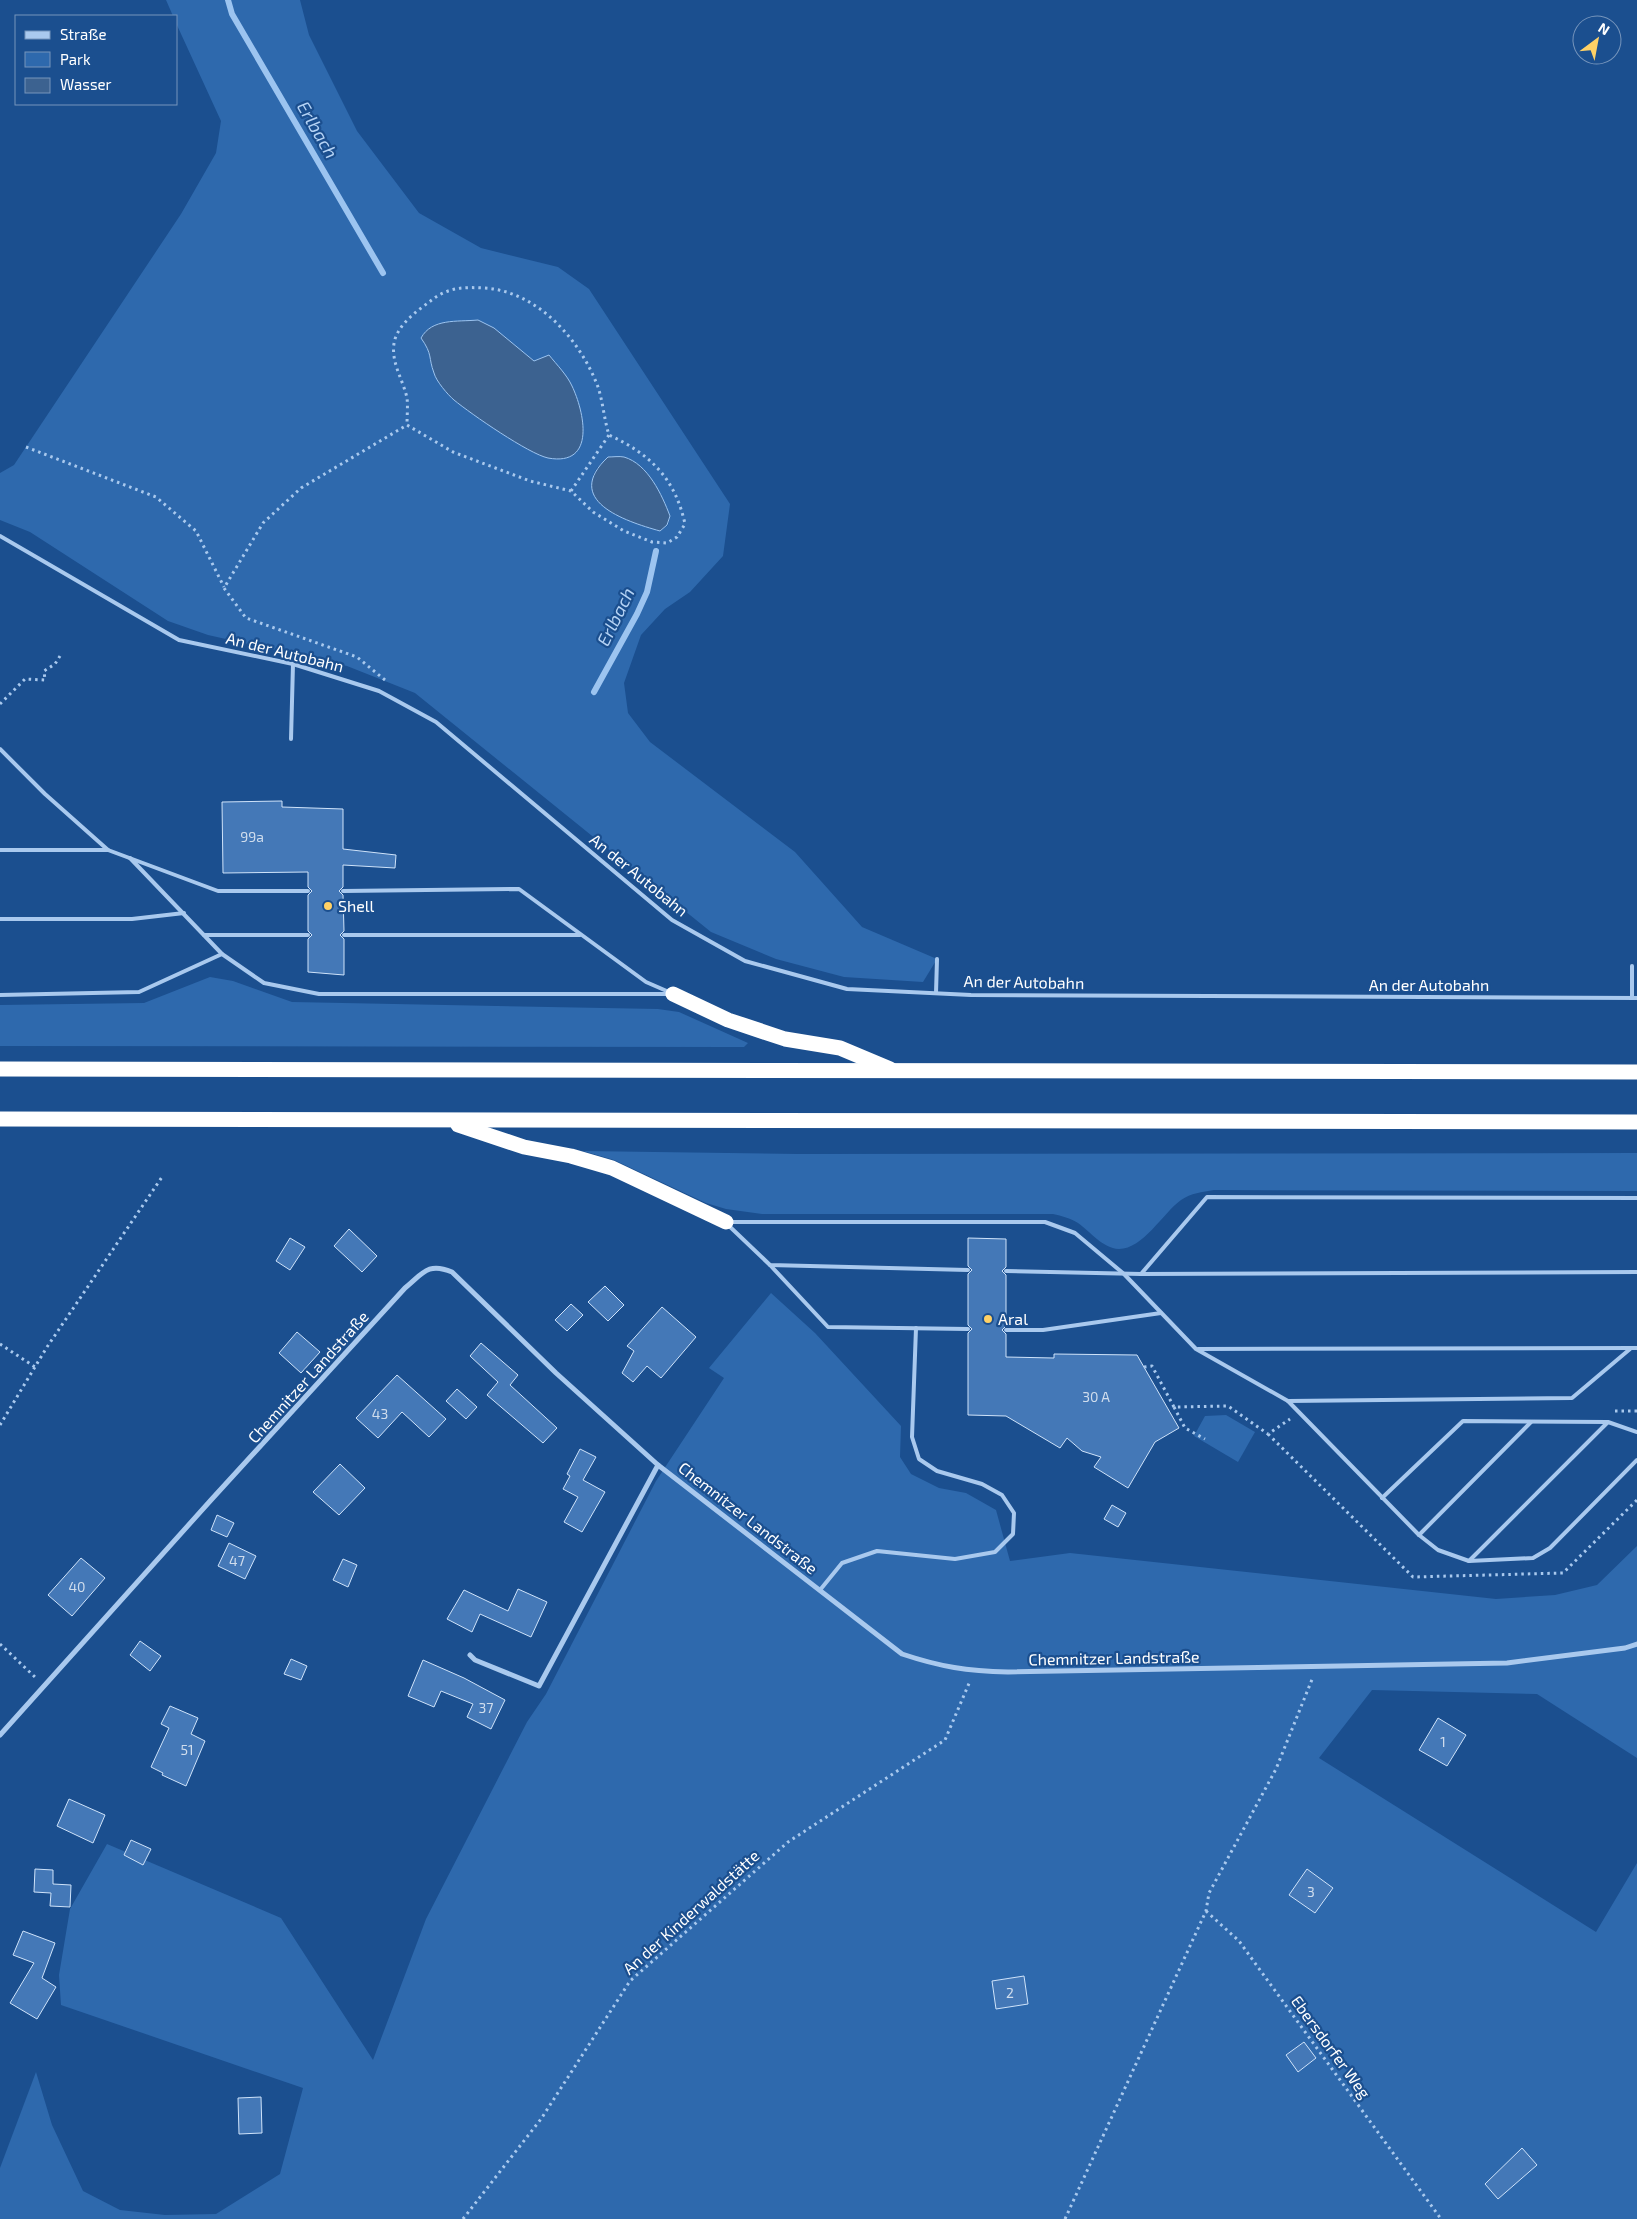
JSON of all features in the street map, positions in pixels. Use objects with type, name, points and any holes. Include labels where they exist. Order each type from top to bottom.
[{"type":"highway","points":[[674,994],[728,1020],[785,1039],[840,1048],[896,1071]]},
{"type":"highway","points":[[0,1069],[1637,1072]]},
{"type":"highway","points":[[0,1119],[1637,1122]]},
{"type":"highway","points":[[445,1121],[524,1147],[571,1156],[612,1168],[726,1222]]},
{"type":"street","name":"Chemnitzer Landstraße","points":[[1,1733],[405,1288],[431,1268],[440,1267],[452,1272],[556,1373],[658,1465],[902,1654],[936,1666],[975,1671],[1317,1668],[1507,1663],[1625,1648],[1637,1644]]},
{"type":"street","name":"Chemnitzer Landstraße","points":[[470,1655],[475,1660],[539,1686],[658,1465]]},
{"type":"lane","name":"An der Autobahn","points":[[0,536],[179,640],[293,664],[380,691],[436,722],[672,920],[745,961],[847,989],[971,995],[1635,998]]},
{"type":"lane","points":[[291,739],[293,664]]},
{"type":"lane","points":[[0,749],[45,794],[108,850]]},
{"type":"lane","points":[[0,850],[108,850],[218,891],[308,890]]},
{"type":"lane","points":[[130,858],[222,954],[264,983],[319,994],[674,994]]},
{"type":"lane","points":[[343,891],[519,889],[646,982],[674,994]]},
{"type":"lane","points":[[0,919],[132,919],[184,913]]},
{"type":"lane","points":[[204,935],[308,935]]},
{"type":"lane","points":[[344,935],[580,935]]},
{"type":"lane","points":[[0,995],[139,992],[222,954]]},
{"type":"lane","points":[[936,993],[937,959]]},
{"type":"lane","points":[[1632,966],[1635,998]]},
{"type":"lane","points":[[1141,1274],[1207,1198],[1637,1198]]},
{"type":"lane","points":[[726,1222],[770,1265],[828,1327],[968,1329]]},
{"type":"lane","points":[[726,1222],[1045,1222],[1075,1233],[1124,1274],[1196,1349],[1288,1401],[1420,1536],[1438,1550],[1469,1561],[1532,1558],[1550,1548],[1637,1460]]},
{"type":"lane","points":[[770,1265],[968,1270]]},
{"type":"lane","points":[[1006,1271],[1124,1274],[1637,1272]]},
{"type":"lane","points":[[1006,1330],[1043,1330],[1161,1312]]},
{"type":"lane","points":[[820,1590],[842,1563],[878,1551],[955,1559],[995,1552],[1014,1534],[1014,1513],[1002,1495],[982,1484],[937,1471],[919,1459],[912,1437],[916,1328]]},
{"type":"lane","points":[[1288,1401],[1572,1398],[1631,1348]]},
{"type":"lane","points":[[1196,1349],[1637,1348]]},
{"type":"lane","points":[[1382,1498],[1463,1421],[1608,1422],[1637,1432]]},
{"type":"lane","points":[[1420,1536],[1530,1422]]},
{"type":"lane","points":[[1469,1561],[1608,1422]]},
{"type":"path","points":[[407,425],[407,398],[396,371],[395,341],[403,323],[442,292],[463,287],[501,289],[528,300],[550,315],[588,365],[598,388],[609,435],[571,491]]},
{"type":"path","points":[[407,425],[453,452],[530,481],[571,491],[593,512],[624,531],[652,542],[666,543],[677,537],[685,524],[682,508],[672,486],[652,461],[632,446],[609,435]]},
{"type":"path","points":[[224,588],[262,523],[301,488],[407,425]]},
{"type":"path","points":[[26,447],[156,497],[196,531],[224,588],[246,618],[357,657],[386,680]]},
{"type":"path","points":[[0,704],[25,679],[45,680],[44,672],[56,664],[60,656]]},
{"type":"path","points":[[0,1424],[35,1367],[162,1178]]},
{"type":"path","points":[[0,1344],[35,1367]]},
{"type":"path","points":[[1174,1407],[1186,1428],[1205,1439]]},
{"type":"path","points":[[1268,1434],[1413,1577],[1563,1573],[1637,1500]]},
{"type":"path","points":[[0,1644],[44,1686]]},
{"type":"path","points":[[1065,2219],[1206,1911],[1209,1893],[1276,1769],[1317,1668]]},
{"type":"path","name":"An der Kinderwaldstätte","points":[[463,2219],[541,2119],[630,1981],[788,1842],[945,1740],[975,1671]]},
{"type":"path","name":"Ebersdorfer Weg","points":[[1206,1911],[1238,1941],[1441,2219]]},
{"type":"green space","points":[[166,0],[300,0],[309,35],[357,131],[419,213],[481,248],[558,267],[589,289],[730,504],[723,556],[690,592],[665,609],[641,635],[624,683],[628,713],[650,742],[795,852],[862,927],[937,959],[923,982],[844,977],[776,959],[711,932],[415,693],[347,666],[208,635],[168,621],[30,532],[0,520],[0,473],[14,465],[181,214],[216,153],[221,121],[178,27],[178,15],[173,15]],"holes":[[[478,320],[494,328],[534,361],[521,445],[462,406],[438,380],[432,366],[430,347],[436,324]],[[608,458],[652,481],[670,516],[668,525],[660,531],[593,475],[597,468]]]},
{"type":"green space","points":[[210,977],[233,981],[292,1002],[658,1009],[679,1012],[748,1043],[744,1047],[0,1046],[0,1005],[144,1003]]},
{"type":"green space","points":[[583,1151],[798,1154],[1637,1153],[1637,1191],[1214,1190],[1193,1194],[1181,1200],[1144,1237],[1128,1247],[1119,1249],[1102,1243],[1075,1221],[1053,1214],[762,1214],[726,1209],[706,1203],[614,1160]]},
{"type":"green space","points":[[771,1293],[815,1333],[901,1426],[900,1457],[911,1474],[939,1488],[966,1493],[996,1510],[1010,1561],[1070,1553],[1496,1599],[1555,1595],[1597,1585],[1637,1546],[1637,1758],[1537,1694],[1372,1690],[1319,1758],[1596,1932],[1637,1863],[1637,2219],[0,2219],[0,2168],[36,2072],[52,2125],[83,2191],[120,2210],[165,2215],[216,2214],[280,2174],[303,2088],[61,2005],[59,1975],[70,1909],[107,1844],[281,1918],[373,2060],[426,1919],[527,1722],[546,1694],[656,1481],[724,1378],[709,1368]]},
{"type":"green space","points":[[1226,1415],[1255,1432],[1238,1462],[1194,1436],[1205,1416]]},
{"type":"water","points":[[478,320],[494,328],[534,361],[549,355],[565,374],[576,397],[583,422],[583,435],[580,446],[574,454],[564,459],[548,458],[539,455],[500,433],[462,406],[440,384],[432,368],[429,352],[421,338],[438,324]]},
{"type":"water","points":[[608,457],[624,457],[633,461],[653,481],[670,516],[667,525],[660,531],[616,515],[603,506],[595,497],[592,485],[596,472]]},
{"type":"building","points":[[282,801],[282,807],[343,809],[343,849],[396,855],[395,868],[343,865],[343,887],[339,891],[343,895],[344,931],[340,935],[344,939],[344,975],[308,972],[308,939],[312,935],[308,931],[308,895],[312,891],[308,887],[308,872],[223,873],[222,802]]},
{"type":"building","points":[[349,1229],[377,1256],[362,1272],[334,1246]]},
{"type":"building","points":[[290,1238],[305,1247],[290,1270],[276,1261]]},
{"type":"building","points":[[968,1238],[1006,1239],[1006,1267],[1002,1271],[1006,1275],[1006,1326],[1002,1330],[1006,1334],[1006,1357],[1054,1358],[1054,1354],[1137,1355],[1179,1428],[1155,1442],[1128,1488],[1094,1467],[1101,1457],[1082,1451],[1067,1438],[1060,1448],[1006,1416],[968,1415],[968,1333],[972,1329],[968,1325],[968,1274],[972,1270],[968,1266]]},
{"type":"building","points":[[605,1286],[624,1305],[608,1321],[588,1302]]},
{"type":"building","points":[[571,1304],[583,1315],[567,1331],[555,1320]]},
{"type":"building","points":[[662,1307],[696,1337],[661,1378],[647,1366],[633,1382],[622,1373],[634,1351],[627,1346]]},
{"type":"building","points":[[297,1332],[320,1352],[301,1373],[279,1353]]},
{"type":"building","points":[[481,1343],[518,1375],[510,1385],[557,1428],[543,1443],[487,1395],[498,1382],[470,1356]]},
{"type":"building","points":[[397,1375],[446,1419],[429,1437],[402,1412],[378,1438],[356,1418]]},
{"type":"building","points":[[457,1389],[477,1407],[466,1419],[446,1401]]},
{"type":"building","points":[[580,1449],[596,1457],[583,1480],[605,1492],[582,1532],[564,1522],[578,1497],[563,1489],[570,1476],[567,1474]]},
{"type":"building","points":[[340,1464],[365,1488],[339,1515],[313,1492]]},
{"type":"building","points":[[1112,1505],[1126,1513],[1118,1527],[1104,1519]]},
{"type":"building","points":[[217,1515],[234,1523],[227,1537],[211,1530]]},
{"type":"building","points":[[229,1543],[256,1556],[245,1579],[218,1566]]},
{"type":"building","points":[[81,1558],[105,1578],[72,1616],[48,1595]]},
{"type":"building","points":[[343,1559],[357,1565],[348,1587],[333,1580]]},
{"type":"building","points":[[518,1589],[547,1602],[531,1637],[480,1614],[472,1632],[447,1619],[464,1590],[508,1611]]},
{"type":"building","points":[[140,1641],[161,1656],[150,1671],[130,1655]]},
{"type":"building","points":[[291,1659],[307,1666],[301,1680],[284,1674]]},
{"type":"building","points":[[423,1660],[464,1678],[505,1700],[491,1729],[467,1717],[473,1704],[441,1691],[434,1707],[408,1696]]},
{"type":"building","points":[[170,1706],[198,1718],[191,1734],[205,1741],[186,1786],[162,1775],[163,1773],[151,1767],[169,1728],[161,1724]]},
{"type":"building","points":[[1438,1718],[1466,1735],[1447,1766],[1419,1750]]},
{"type":"building","points":[[69,1799],[105,1815],[93,1843],[57,1826]]},
{"type":"building","points":[[131,1840],[151,1849],[143,1865],[124,1855]]},
{"type":"building","points":[[35,1869],[53,1870],[53,1884],[71,1885],[70,1907],[50,1906],[51,1893],[34,1892]]},
{"type":"building","points":[[1307,1869],[1333,1888],[1315,1913],[1289,1895]]},
{"type":"building","points":[[23,1931],[55,1943],[42,1978],[56,1987],[37,2019],[10,2003],[34,1963],[13,1955]]},
{"type":"building","points":[[1024,1976],[1028,2004],[996,2009],[992,1981]]},
{"type":"building","points":[[1304,2042],[1316,2058],[1298,2072],[1286,2055]]},
{"type":"building","points":[[261,2097],[262,2133],[239,2134],[238,2098]]},
{"type":"building","points":[[1522,2148],[1537,2165],[1498,2199],[1485,2184]]},
{"type":"waterway","name":"Erlbach","points":[[228,0],[232,14],[383,273]]},
{"type":"waterway","name":"Erlbach","points":[[594,692],[647,592],[656,551]]},
{"type":"place","name":"Shell","points":[[328,906]]},
{"type":"place","name":"Aral","points":[[988,1319]]}]
